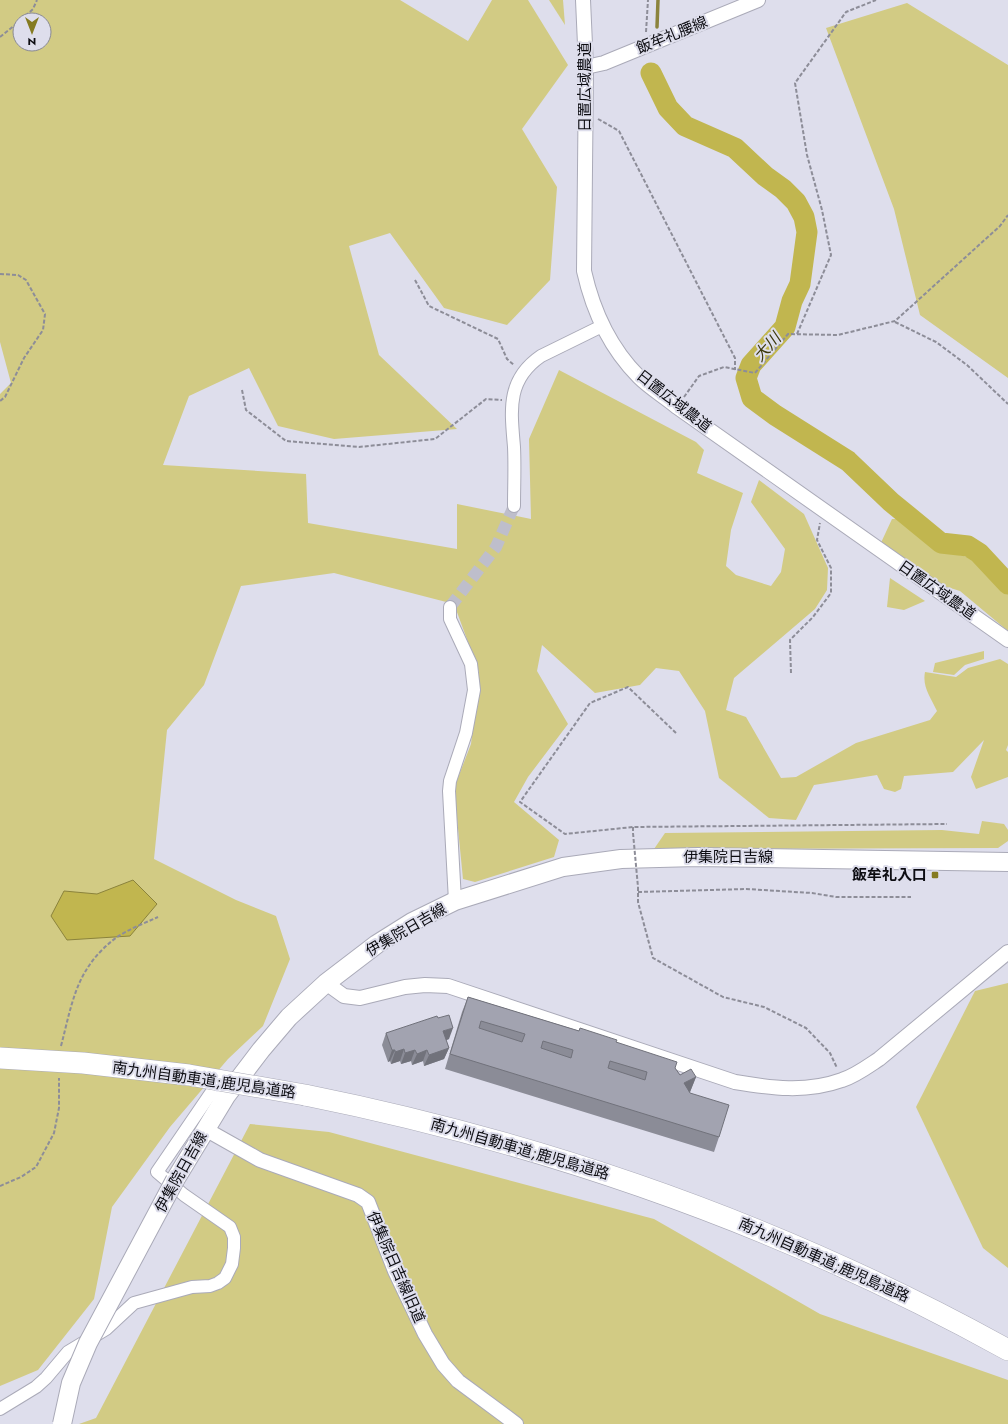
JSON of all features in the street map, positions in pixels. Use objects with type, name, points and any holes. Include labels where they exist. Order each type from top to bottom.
[{"type":"highway","name":"南九州自動車道;鹿児島道路","points":[[0,1058],[83,1063],[189,1075],[305,1095],[384,1111],[464,1131],[563,1159],[649,1187],[816,1254],[896,1292],[1008,1350]]},
{"type":"main road","name":"伊集院日吉線","points":[[62,1424],[71,1383],[88,1342],[175,1180],[226,1096],[261,1050],[289,1017],[326,983],[377,944],[412,922],[455,901],[563,867],[621,860],[697,857],[1008,862]]},
{"type":"street","name":"日置広域農道","points":[[583,0],[586,67],[584,272],[590,297],[602,326],[616,350],[639,377],[677,407],[1008,640]]},
{"type":"street","name":"飯牟礼腰線","points":[[586,67],[604,63],[758,0]]},
{"type":"street","points":[[514,506],[514,448],[510,424],[512,401],[523,373],[531,362],[540,356],[602,326]]},
{"type":"street","points":[[450,607],[450,619],[471,664],[474,690],[466,733],[450,781],[449,791],[455,901]]},
{"type":"street","points":[[326,983],[344,996],[360,998],[405,987],[425,985],[448,986],[735,1082],[778,1089],[817,1087],[842,1080],[858,1073],[879,1059],[1008,952]]},
{"type":"street","points":[[0,1409],[36,1387],[46,1378],[68,1352],[106,1329],[134,1303],[192,1287],[210,1286],[225,1278],[232,1264],[234,1248],[234,1237],[230,1227],[184,1196],[157,1172],[212,1093],[226,1096]]},
{"type":"street","name":"伊集院日吉線旧道","points":[[205,1129],[260,1160],[358,1195],[368,1202],[395,1271],[425,1334],[443,1364],[458,1381],[516,1424]]},
{"type":"path","points":[[30,12],[37,0]]},
{"type":"path","points":[[645,46],[648,0]]},
{"type":"path","points":[[797,334],[831,255],[822,210],[807,155],[795,83],[846,12],[876,0]]},
{"type":"path","points":[[0,38],[12,28]]},
{"type":"path","points":[[585,115],[603,121],[619,130],[736,358],[736,370]]},
{"type":"path","points":[[677,407],[699,376],[724,367],[755,373],[788,334],[838,335],[895,321],[1000,226],[1008,216]]},
{"type":"path","points":[[0,274],[18,275],[26,280],[45,314],[43,330],[24,358],[5,397],[0,401]]},
{"type":"path","points":[[414,280],[429,306],[498,339],[507,359],[523,373]]},
{"type":"path","points":[[895,321],[936,342],[967,365],[1008,404]]},
{"type":"path","points":[[242,390],[246,410],[286,441],[359,447],[435,439],[486,399],[512,401]]},
{"type":"path","points":[[791,673],[790,640],[813,617],[831,593],[831,568],[817,540],[822,510]]},
{"type":"path","points":[[676,733],[628,687],[590,703],[520,802],[565,834],[633,827],[947,824]]},
{"type":"path","points":[[633,827],[638,902],[653,958],[723,997],[764,1007],[806,1028],[830,1053],[842,1080]]},
{"type":"path","points":[[638,892],[746,889],[812,893],[836,897],[911,897]]},
{"type":"shaded area","points":[[0,0],[400,0],[468,41],[492,0],[528,0],[568,65],[522,129],[557,187],[550,280],[507,325],[444,308],[390,233],[349,246],[379,355],[457,429],[334,439],[278,426],[249,368],[189,396],[163,465],[306,474],[308,523],[457,549],[457,504],[531,519],[529,439],[559,370],[696,442],[704,450],[697,473],[743,493],[731,530],[726,566],[736,575],[771,586],[781,572],[785,549],[751,502],[759,480],[804,514],[828,568],[827,590],[815,609],[734,678],[726,710],[746,717],[781,778],[796,777],[856,743],[930,720],[937,711],[926,688],[924,677],[925,672],[956,677],[968,668],[1000,659],[1008,664],[1008,745],[1006,750],[1008,752],[1008,777],[976,789],[971,777],[984,740],[953,772],[904,776],[901,789],[895,792],[884,789],[877,775],[814,785],[796,820],[769,818],[719,778],[705,711],[679,671],[656,668],[640,685],[595,693],[542,645],[537,671],[568,724],[528,777],[514,802],[559,840],[554,857],[475,882],[463,879],[454,788],[471,744],[479,672],[454,604],[334,573],[241,586],[204,685],[167,730],[154,859],[236,900],[276,916],[290,959],[263,1026],[228,1059],[170,1127],[112,1207],[94,1299],[38,1370],[0,1386],[0,394],[11,383],[0,342]]},
{"type":"shaded area","points":[[549,0],[563,0],[565,25]]},
{"type":"shaded area","points":[[907,3],[1008,65],[1008,378],[920,315],[894,209],[826,28]]},
{"type":"shaded area","points":[[892,519],[900,519],[945,552],[978,559],[1008,588],[1008,631],[960,591],[918,578],[879,547]]},
{"type":"shaded area","points":[[890,578],[925,601],[904,610],[887,607]]},
{"type":"shaded area","points":[[984,651],[984,659],[965,665],[954,675],[933,672],[935,663]]},
{"type":"shaded area","points":[[982,821],[1004,824],[1008,830],[1008,841],[998,848],[654,849],[665,833],[942,830],[979,834]]},
{"type":"shaded area","points":[[133,880],[157,904],[130,936],[67,940],[51,916],[64,891],[97,894]]},
{"type":"shaded area","points":[[1008,983],[1008,1268],[983,1248],[916,1107],[975,991]]},
{"type":"shaded area","points":[[250,1124],[329,1132],[654,1219],[820,1314],[1008,1380],[1008,1424],[79,1424],[96,1418]]},
{"type":"building","points":[[468,997],[579,1031],[580,1028],[617,1040],[616,1042],[677,1062],[675,1068],[680,1075],[691,1069],[696,1077],[684,1083],[690,1093],[729,1105],[719,1137],[450,1054]],"holes":[[[481,1021],[525,1034],[522,1042],[479,1028]],[[543,1041],[573,1050],[571,1058],[541,1048]],[[610,1061],[647,1072],[645,1080],[608,1068]]]},
{"type":"building","points":[[449,1015],[453,1028],[443,1031],[449,1048],[429,1055],[427,1050],[417,1054],[415,1050],[405,1053],[404,1049],[395,1052],[395,1050],[392,1050],[386,1033],[437,1016],[438,1018]]},
{"type":"waterway","points":[[657,27],[658,0]]},
{"type":"waterway","name":"大川","points":[[651,73],[668,108],[685,126],[735,148],[765,176],[783,189],[796,202],[804,217],[807,232],[800,284],[792,301],[785,327],[751,365],[746,378],[752,398],[775,415],[848,461],[891,502],[941,543],[968,546],[979,553],[1008,584]]},
{"type":"tunnel","points":[[450,607],[496,547],[514,506]]},
{"type":"place","name":"飯牟礼入口","points":[[935,875]]}]
